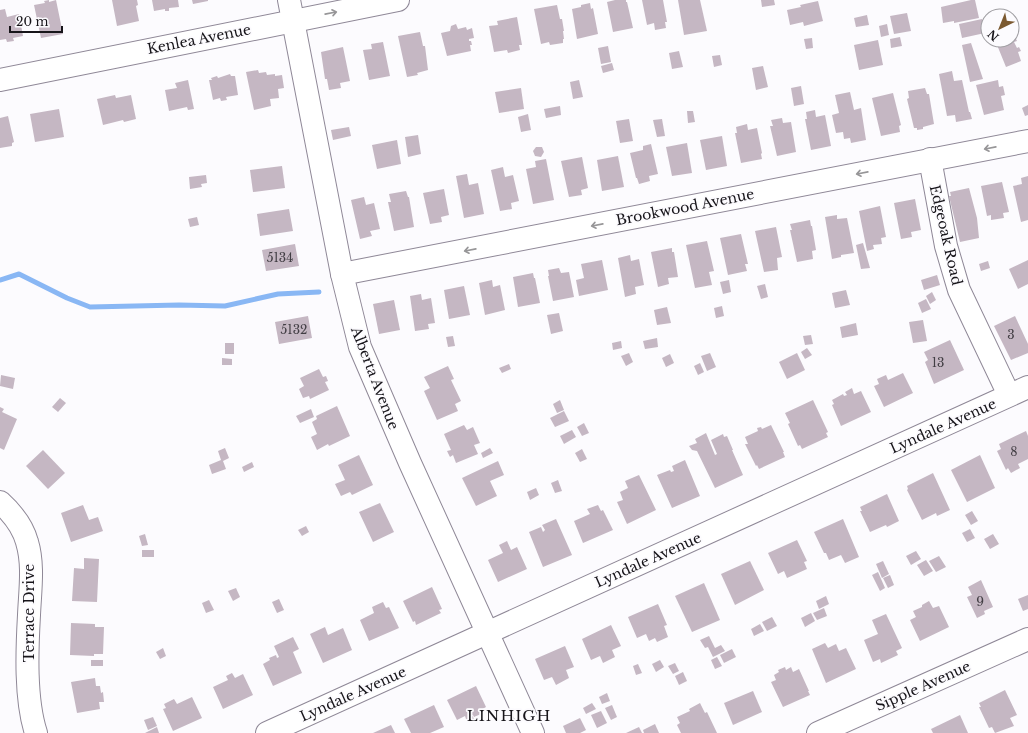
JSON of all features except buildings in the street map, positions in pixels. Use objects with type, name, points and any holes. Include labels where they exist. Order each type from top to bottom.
[{"type":"street","name":"Kenlea Avenue","points":[[0,80],[291,10],[398,0]]},
{"type":"street","name":"Alberta Avenue","points":[[291,10],[342,274],[360,347],[410,463],[533,733]]},
{"type":"street","name":"Brookwood Avenue","points":[[342,274],[1028,141]]},
{"type":"street","name":"Edgeoak Road","points":[[930,159],[946,246],[959,290],[1018,391]]},
{"type":"street","name":"Lyndale Avenue","points":[[267,733],[1018,391]]},
{"type":"street","name":"Terrace Drive","points":[[0,502],[20,526],[27,541],[31,582],[28,672],[30,705],[36,733]]},
{"type":"street","name":"Sipple Avenue","points":[[818,733],[1028,639]]},
{"type":"waterway","points":[[0,280],[19,274],[67,298],[90,307],[179,305],[225,306],[278,294],[319,292]]},
{"type":"district","name":"LINHIGH","points":[[509,716]]}]
